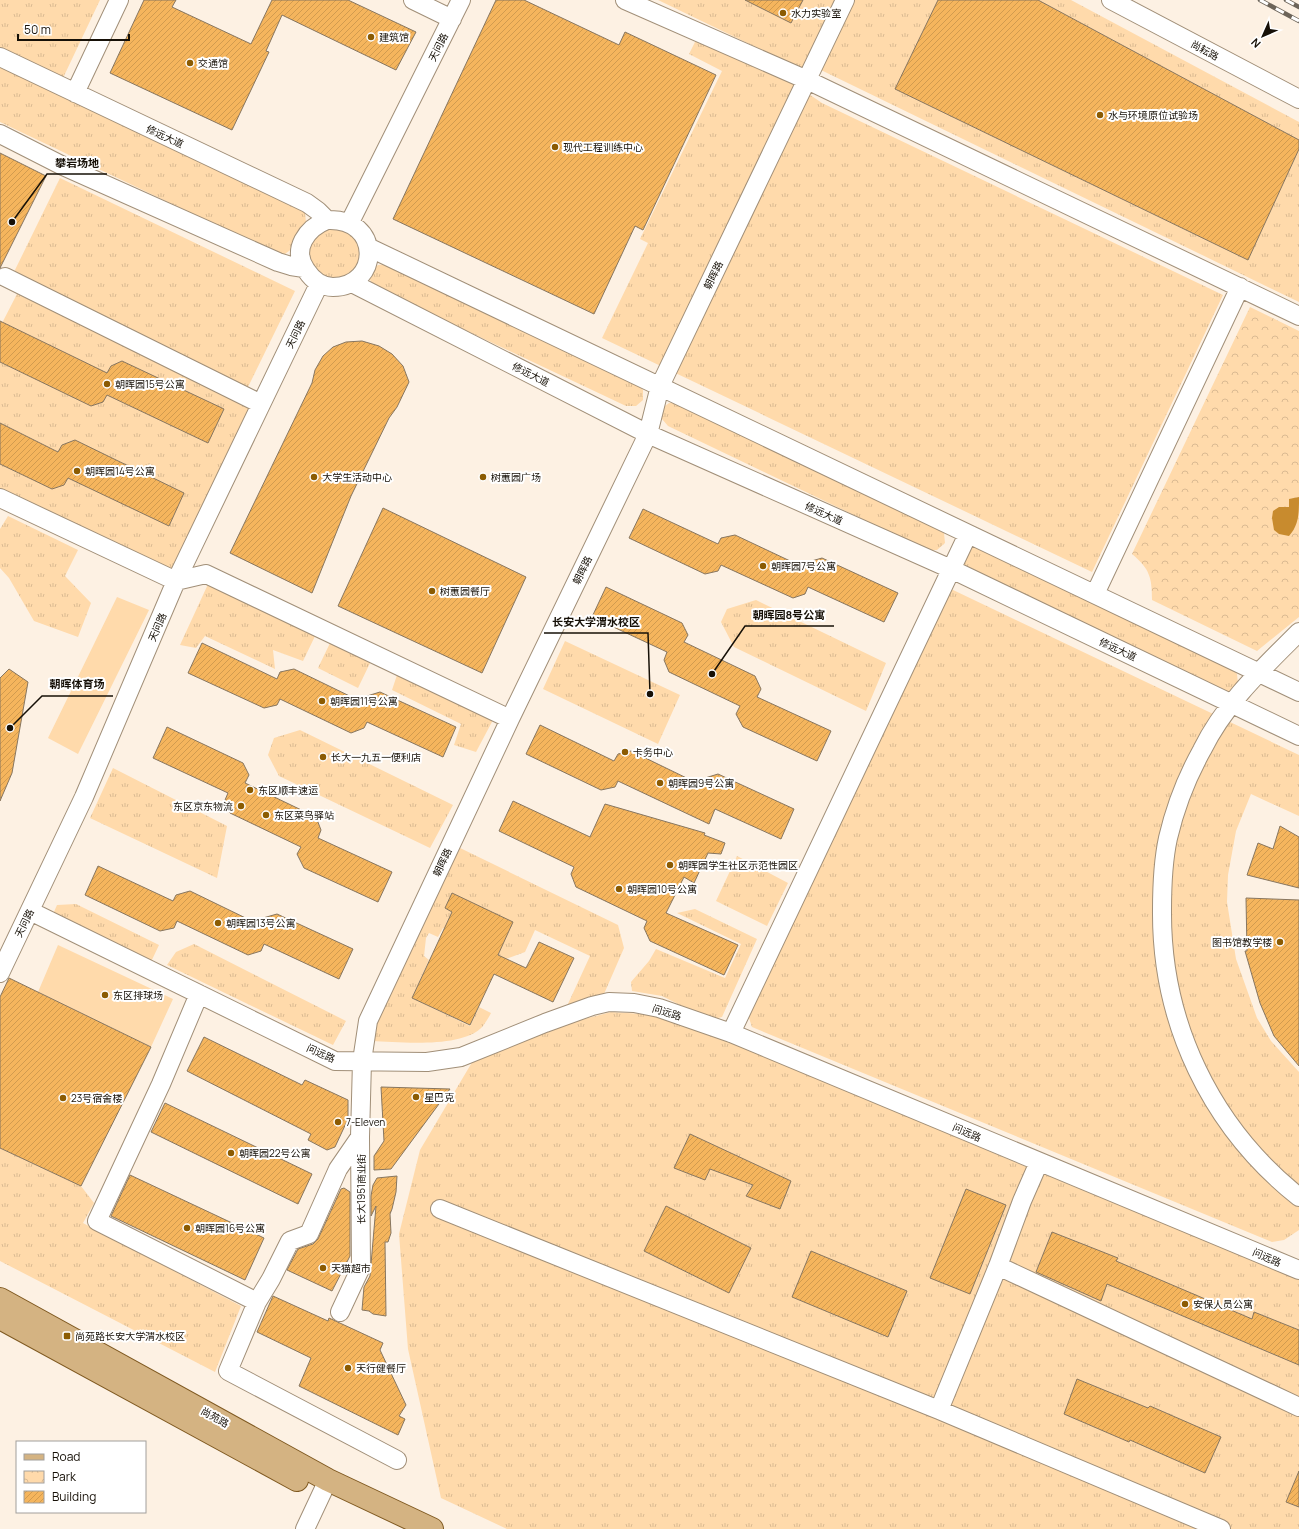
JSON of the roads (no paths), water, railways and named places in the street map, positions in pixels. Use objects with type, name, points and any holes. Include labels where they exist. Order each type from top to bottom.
[{"type":"main road","name":"尚苑路","points":[[0,1299],[397,1529]]},
{"type":"main road","name":"尚苑路","points":[[0,1318],[325,1487],[432,1529]]},
{"type":"street","points":[[75,93],[119,0]]},
{"type":"street","points":[[412,0],[452,19]]},
{"type":"street","name":"天问路","points":[[350,222],[461,0]]},
{"type":"street","points":[[625,0],[806,80],[1299,316]]},
{"type":"street","name":"朝晖路","points":[[362,1061],[368,1021],[510,719],[648,434],[660,386],[845,0]]},
{"type":"street","name":"尚耘路","points":[[1111,0],[1299,99]]},
{"type":"street","name":"修远大道","points":[[0,58],[307,203],[327,220]]},
{"type":"street","points":[[0,134],[61,165],[278,262],[304,268]]},
{"type":"street","points":[[339,219],[350,222],[365,237],[369,257],[366,267],[360,276],[352,283],[342,287],[330,287],[319,284],[304,268],[301,258],[301,248],[304,238],[310,230],[327,220],[339,219]]},
{"type":"street","points":[[368,247],[1299,692]]},
{"type":"street","points":[[5,277],[261,404]]},
{"type":"street","name":"修远大道","points":[[352,283],[648,434],[951,570],[1299,736]]},
{"type":"street","name":"天问路","points":[[0,973],[84,797],[176,581],[319,284]]},
{"type":"street","points":[[1095,594],[1240,287]]},
{"type":"street","points":[[0,498],[176,581],[206,574],[510,719]]},
{"type":"street","points":[[731,1033],[968,534]]},
{"type":"street","points":[[1299,632],[1258,672],[1231,703],[1221,717],[1199,756],[1183,790],[1168,839],[1162,892],[1162,930],[1166,971],[1175,1013],[1188,1052],[1212,1099],[1231,1129],[1252,1154],[1299,1197]]},
{"type":"street","name":"问远路","points":[[30,911],[335,1061],[427,1062],[461,1057],[545,1023],[592,1006],[609,1002],[634,1003],[659,1008],[731,1033],[1299,1270]]},
{"type":"street","points":[[199,994],[161,1084],[96,1221],[258,1302]]},
{"type":"street","name":"长大1951商业街","points":[[340,1312],[361,1267],[360,1137],[362,1061]]},
{"type":"street","points":[[360,1137],[338,1168],[309,1234],[290,1241],[258,1302],[228,1371],[397,1460]]},
{"type":"street","points":[[939,1410],[1039,1162]]},
{"type":"street","points":[[440,1209],[939,1410],[1221,1529]]},
{"type":"street","points":[[1277,1260],[1299,1258]]},
{"type":"street","points":[[998,1266],[1299,1407]]},
{"type":"street","points":[[305,1529],[325,1487]]},
{"type":"railway","points":[[1260,0],[1299,21]]},
{"type":"railway","points":[[1286,0],[1299,7]]},
{"type":"place","name":"水力实验室","points":[[783,13]]},
{"type":"place","name":"建筑馆","points":[[371,37]]},
{"type":"place","name":"交通馆","points":[[190,63]]},
{"type":"place","name":"水与环境原位试验场","points":[[1100,115]]},
{"type":"place","name":"现代工程训练中心","points":[[555,147]]},
{"type":"place","name":"攀岩场地","points":[[12,222]]},
{"type":"place","name":"朝晖园15号公寓","points":[[107,384]]},
{"type":"place","name":"朝晖园14号公寓","points":[[77,471]]},
{"type":"place","name":"大学生活动中心","points":[[314,477]]},
{"type":"place","name":"树蕙园广场","points":[[483,477]]},
{"type":"place","name":"朝晖园7号公寓","points":[[763,566]]},
{"type":"place","name":"树蕙园餐厅","points":[[432,591]]},
{"type":"place","name":"朝晖园8号公寓","points":[[712,674]]},
{"type":"place","name":"长安大学渭水校区","points":[[650,694]]},
{"type":"place","name":"朝晖园11号公寓","points":[[322,701]]},
{"type":"place","name":"朝晖体育场","points":[[10,728]]},
{"type":"place","name":"卡务中心","points":[[625,752]]},
{"type":"place","name":"长大一九五一便利店","points":[[323,757]]},
{"type":"place","name":"朝晖园9号公寓","points":[[660,783]]},
{"type":"place","name":"东区顺丰速运","points":[[250,790]]},
{"type":"place","name":"东区京东物流","points":[[241,806]]},
{"type":"place","name":"东区菜鸟驿站","points":[[266,815]]},
{"type":"place","name":"朝晖园学生社区示范性园区","points":[[670,865]]},
{"type":"place","name":"朝晖园10号公寓","points":[[619,889]]},
{"type":"place","name":"朝晖园13号公寓","points":[[218,923]]},
{"type":"place","name":"图书馆教学楼","points":[[1280,942]]},
{"type":"place","name":"东区排球场","points":[[105,995]]},
{"type":"place","name":"星巴克","points":[[416,1097]]},
{"type":"place","name":"23号宿舍楼","points":[[63,1098]]},
{"type":"place","name":"7-Eleven","points":[[338,1122]]},
{"type":"place","name":"朝晖园22号公寓","points":[[231,1153]]},
{"type":"place","name":"朝晖园16号公寓","points":[[187,1228]]},
{"type":"place","name":"天猫超市","points":[[323,1268]]},
{"type":"place","name":"安保人员公寓","points":[[1185,1304]]},
{"type":"place","name":"尚苑路长安大学渭水校区","points":[[67,1336]]},
{"type":"place","name":"天行健餐厅","points":[[348,1368]]}]
